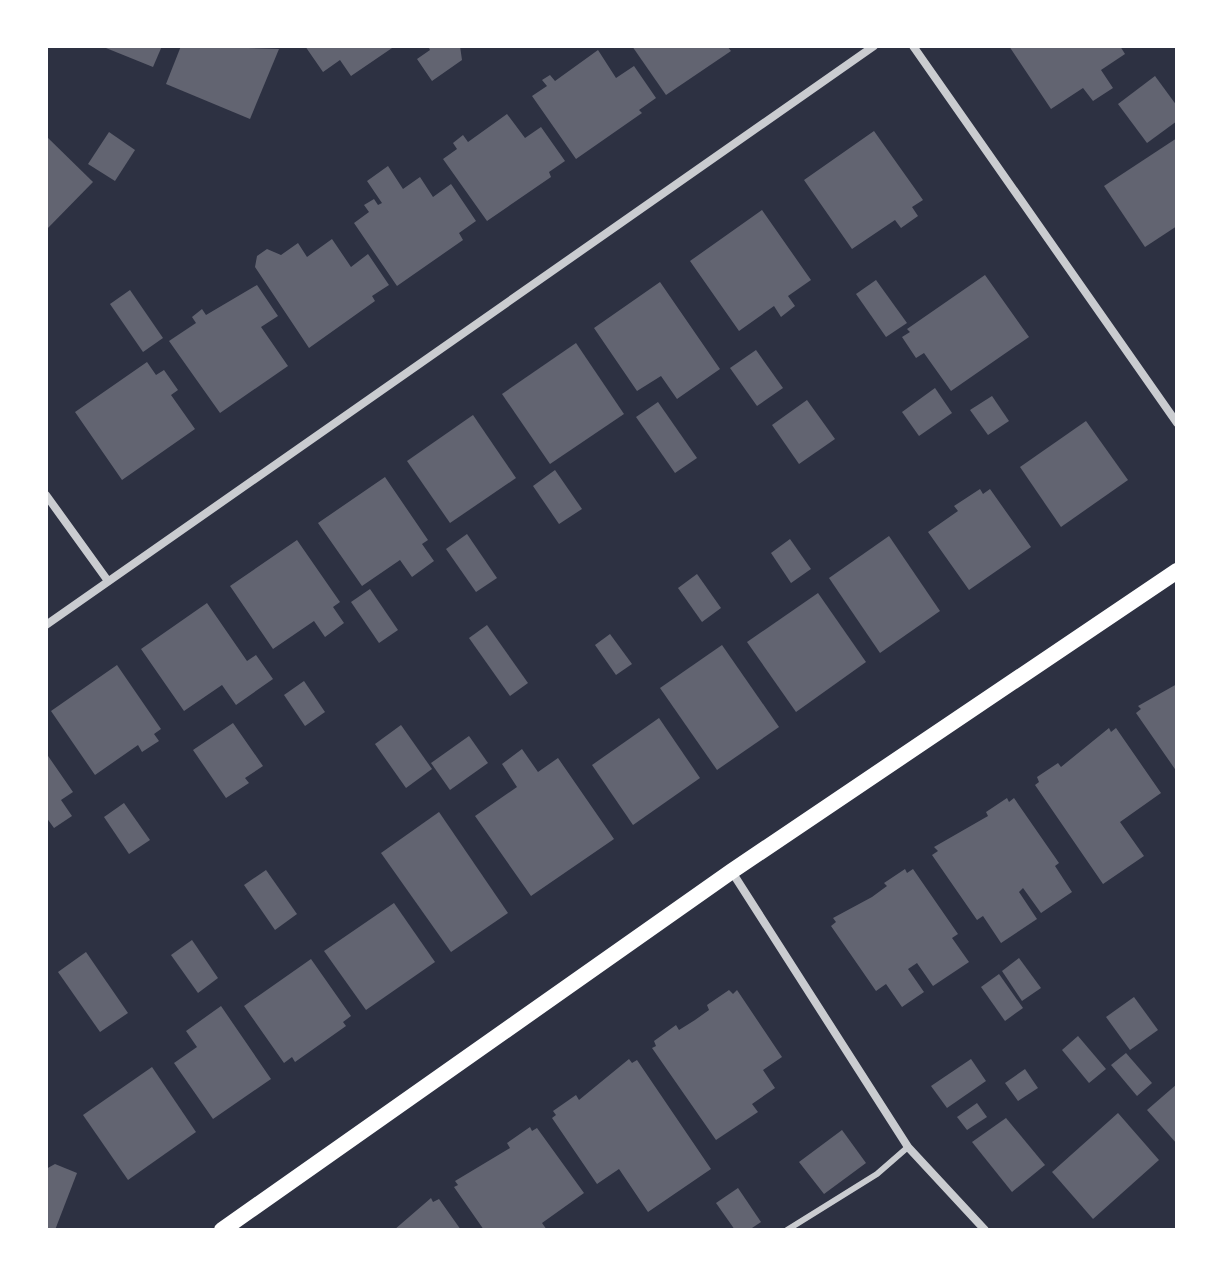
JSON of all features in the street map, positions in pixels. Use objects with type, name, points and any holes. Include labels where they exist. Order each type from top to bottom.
[{"type":"main road","points":[[222,1230],[732,871],[1177,571]]},
{"type":"street","points":[[46,625],[874,46]]},
{"type":"street","points":[[913,46],[1177,423]]},
{"type":"street","points":[[46,495],[108,581]]},
{"type":"street","points":[[732,871],[908,1147],[985,1230]]},
{"type":"lane","points":[[787,1230],[877,1174],[908,1147]]},
{"type":"building","points":[[101,46],[162,46],[153,67]]},
{"type":"building","points":[[181,46],[279,49],[250,119],[166,84]]},
{"type":"building","points":[[305,46],[395,46],[351,76],[340,60],[323,72]]},
{"type":"building","points":[[428,46],[460,46],[462,60],[432,81],[417,59],[430,50]]},
{"type":"building","points":[[632,46],[727,46],[731,51],[666,95]]},
{"type":"building","points":[[1009,46],[1120,46],[1125,54],[1101,70],[1113,88],[1093,101],[1083,88],[1051,109]]},
{"type":"building","points":[[598,50],[616,78],[634,66],[656,98],[639,110],[642,113],[576,159],[532,96],[547,86],[542,80],[550,75],[555,81]]},
{"type":"building","points":[[1155,76],[1177,106],[1177,121],[1147,143],[1118,104]]},
{"type":"building","points":[[507,114],[525,138],[541,127],[565,161],[549,172],[551,177],[487,221],[443,159],[457,149],[453,143],[463,135],[468,142]]},
{"type":"building","points":[[874,131],[923,200],[912,207],[918,216],[901,228],[895,220],[852,249],[804,180]]},
{"type":"building","points":[[109,132],[135,150],[115,181],[88,164]]},
{"type":"building","points":[[46,136],[93,182],[46,230]]},
{"type":"building","points":[[1177,138],[1177,226],[1145,247],[1104,186]]},
{"type":"building","points":[[388,166],[403,189],[420,177],[433,197],[451,184],[476,221],[459,233],[463,240],[397,286],[354,223],[369,212],[364,205],[374,199],[378,205],[382,203],[367,181]]},
{"type":"building","points":[[762,210],[811,280],[788,296],[795,306],[781,317],[774,306],[739,331],[690,261]]},
{"type":"building","points":[[332,239],[351,267],[368,254],[389,285],[372,296],[375,301],[309,348],[255,267],[257,256],[267,249],[281,255],[298,243],[307,257]]},
{"type":"building","points":[[985,275],[1029,337],[951,391],[924,353],[916,358],[902,337],[910,332],[907,329]]},
{"type":"building","points":[[876,280],[907,323],[886,337],[856,294]]},
{"type":"building","points":[[660,282],[720,369],[677,399],[661,376],[637,391],[594,328]]},
{"type":"building","points":[[257,285],[278,316],[261,327],[288,366],[220,413],[169,341],[196,323],[192,317],[202,309],[206,315]]},
{"type":"building","points":[[130,290],[163,338],[143,352],[110,304]]},
{"type":"building","points":[[576,343],[624,414],[550,464],[502,394]]},
{"type":"building","points":[[756,350],[783,388],[757,406],[730,368]]},
{"type":"building","points":[[147,362],[156,375],[164,370],[178,390],[171,395],[195,429],[122,480],[75,412]]},
{"type":"building","points":[[935,388],[952,413],[919,436],[902,412]]},
{"type":"building","points":[[992,396],[1009,421],[988,435],[970,410]]},
{"type":"building","points":[[807,400],[835,439],[799,464],[772,425]]},
{"type":"building","points":[[658,402],[697,458],[675,473],[636,417]]},
{"type":"building","points":[[473,415],[516,478],[450,523],[407,461]]},
{"type":"building","points":[[1086,421],[1128,480],[1061,527],[1020,467]]},
{"type":"building","points":[[555,470],[582,509],[559,524],[533,486]]},
{"type":"building","points":[[385,477],[428,540],[422,544],[434,561],[412,577],[400,560],[362,586],[318,523]]},
{"type":"building","points":[[980,489],[983,494],[990,489],[1031,547],[969,590],[928,532],[958,511],[954,506]]},
{"type":"building","points":[[467,534],[497,578],[476,592],[446,549]]},
{"type":"building","points":[[889,536],[940,611],[880,653],[829,578]]},
{"type":"building","points":[[790,539],[811,569],[791,583],[771,553]]},
{"type":"building","points":[[297,540],[340,602],[333,607],[344,623],[325,637],[314,621],[273,649],[230,586]]},
{"type":"building","points":[[697,574],[721,608],[702,622],[678,588]]},
{"type":"building","points":[[370,589],[398,630],[379,643],[351,602]]},
{"type":"building","points":[[818,593],[866,662],[796,712],[747,642]]},
{"type":"building","points":[[207,603],[247,661],[256,655],[273,679],[236,705],[222,685],[184,711],[141,649]]},
{"type":"building","points":[[487,625],[528,683],[510,696],[469,638]]},
{"type":"building","points":[[610,634],[632,664],[616,675],[595,645]]},
{"type":"building","points":[[722,645],[779,727],[717,770],[660,688]]},
{"type":"building","points":[[117,665],[161,729],[154,734],[159,741],[142,752],[138,745],[95,775],[51,711]]},
{"type":"building","points":[[304,681],[325,712],[305,726],[284,695]]},
{"type":"building","points":[[1177,684],[1177,772],[1136,713],[1141,709],[1138,706]]},
{"type":"building","points":[[659,718],[700,778],[633,825],[592,765]]},
{"type":"building","points":[[233,723],[263,766],[245,778],[249,783],[226,798],[193,750]]},
{"type":"building","points":[[401,725],[432,769],[406,788],[375,744]]},
{"type":"building","points":[[1109,728],[1111,732],[1116,728],[1161,793],[1120,822],[1144,856],[1103,884],[1035,785],[1039,782],[1037,777],[1058,763],[1061,767]]},
{"type":"building","points":[[469,736],[488,763],[450,790],[431,763]]},
{"type":"building","points":[[522,749],[538,772],[558,758],[614,839],[531,896],[475,816],[517,787],[502,764]]},
{"type":"building","points":[[46,753],[73,792],[61,800],[72,816],[54,828],[46,817]]},
{"type":"building","points":[[1007,798],[1009,802],[1014,798],[1059,863],[1055,866],[1072,892],[1041,913],[1023,888],[1019,892],[1037,919],[1001,943],[983,916],[977,920],[932,855],[938,851],[934,847],[988,816],[986,812]]},
{"type":"building","points":[[124,803],[150,840],[129,854],[104,817]]},
{"type":"building","points":[[439,812],[508,913],[451,952],[381,853]]},
{"type":"building","points":[[905,869],[907,873],[913,869],[958,934],[952,938],[969,962],[933,986],[917,963],[908,969],[924,992],[902,1007],[886,984],[876,991],[831,926],[836,922],[833,918],[872,897],[887,886],[884,883]]},
{"type":"building","points":[[266,870],[297,914],[275,930],[244,885]]},
{"type":"building","points":[[394,903],[435,962],[366,1010],[324,951]]},
{"type":"building","points":[[192,940],[218,978],[198,993],[171,955]]},
{"type":"building","points":[[86,952],[128,1013],[100,1032],[58,972]]},
{"type":"building","points":[[1019,958],[1041,988],[1022,1001],[1002,971]]},
{"type":"building","points":[[311,959],[351,1016],[343,1022],[346,1026],[295,1062],[292,1057],[284,1063],[244,1006]]},
{"type":"building","points":[[999,974],[1023,1008],[1005,1021],[981,987]]},
{"type":"building","points":[[729,990],[733,994],[737,990],[782,1057],[763,1070],[775,1088],[752,1104],[758,1112],[716,1140],[652,1048],[656,1046],[654,1041],[676,1025],[679,1030],[695,1020],[709,1010],[707,1005]]},
{"type":"building","points":[[1134,997],[1158,1030],[1130,1050],[1106,1017]]},
{"type":"building","points":[[221,1006],[271,1079],[213,1119],[174,1063],[197,1047],[186,1031]]},
{"type":"building","points":[[1078,1036],[1106,1069],[1089,1083],[1062,1050]]},
{"type":"building","points":[[1126,1053],[1152,1083],[1137,1096],[1111,1065]]},
{"type":"building","points":[[629,1059],[632,1063],[637,1060],[711,1169],[648,1212],[619,1169],[597,1184],[552,1118],[556,1115],[553,1111],[576,1095],[579,1100]]},
{"type":"building","points":[[971,1059],[986,1081],[947,1108],[931,1086]]},
{"type":"building","points":[[152,1067],[196,1132],[128,1180],[83,1115]]},
{"type":"building","points":[[1025,1069],[1038,1088],[1018,1101],[1005,1083]]},
{"type":"building","points":[[1177,1084],[1177,1144],[1147,1110]]},
{"type":"building","points":[[977,1103],[987,1117],[967,1130],[957,1117]]},
{"type":"building","points":[[1118,1113],[1159,1160],[1093,1219],[1052,1172]]},
{"type":"building","points":[[1006,1118],[1045,1165],[1012,1192],[972,1142]]},
{"type":"building","points":[[530,1127],[532,1131],[537,1128],[584,1193],[542,1223],[547,1230],[484,1230],[454,1187],[458,1185],[455,1181],[510,1148],[507,1143]]},
{"type":"building","points":[[842,1130],[866,1163],[824,1194],[799,1162]]},
{"type":"building","points":[[55,1164],[77,1173],[55,1230],[46,1230],[46,1169]]},
{"type":"building","points":[[738,1188],[761,1222],[749,1230],[735,1230],[716,1203]]},
{"type":"building","points":[[431,1198],[433,1202],[439,1199],[461,1230],[394,1230]]}]
